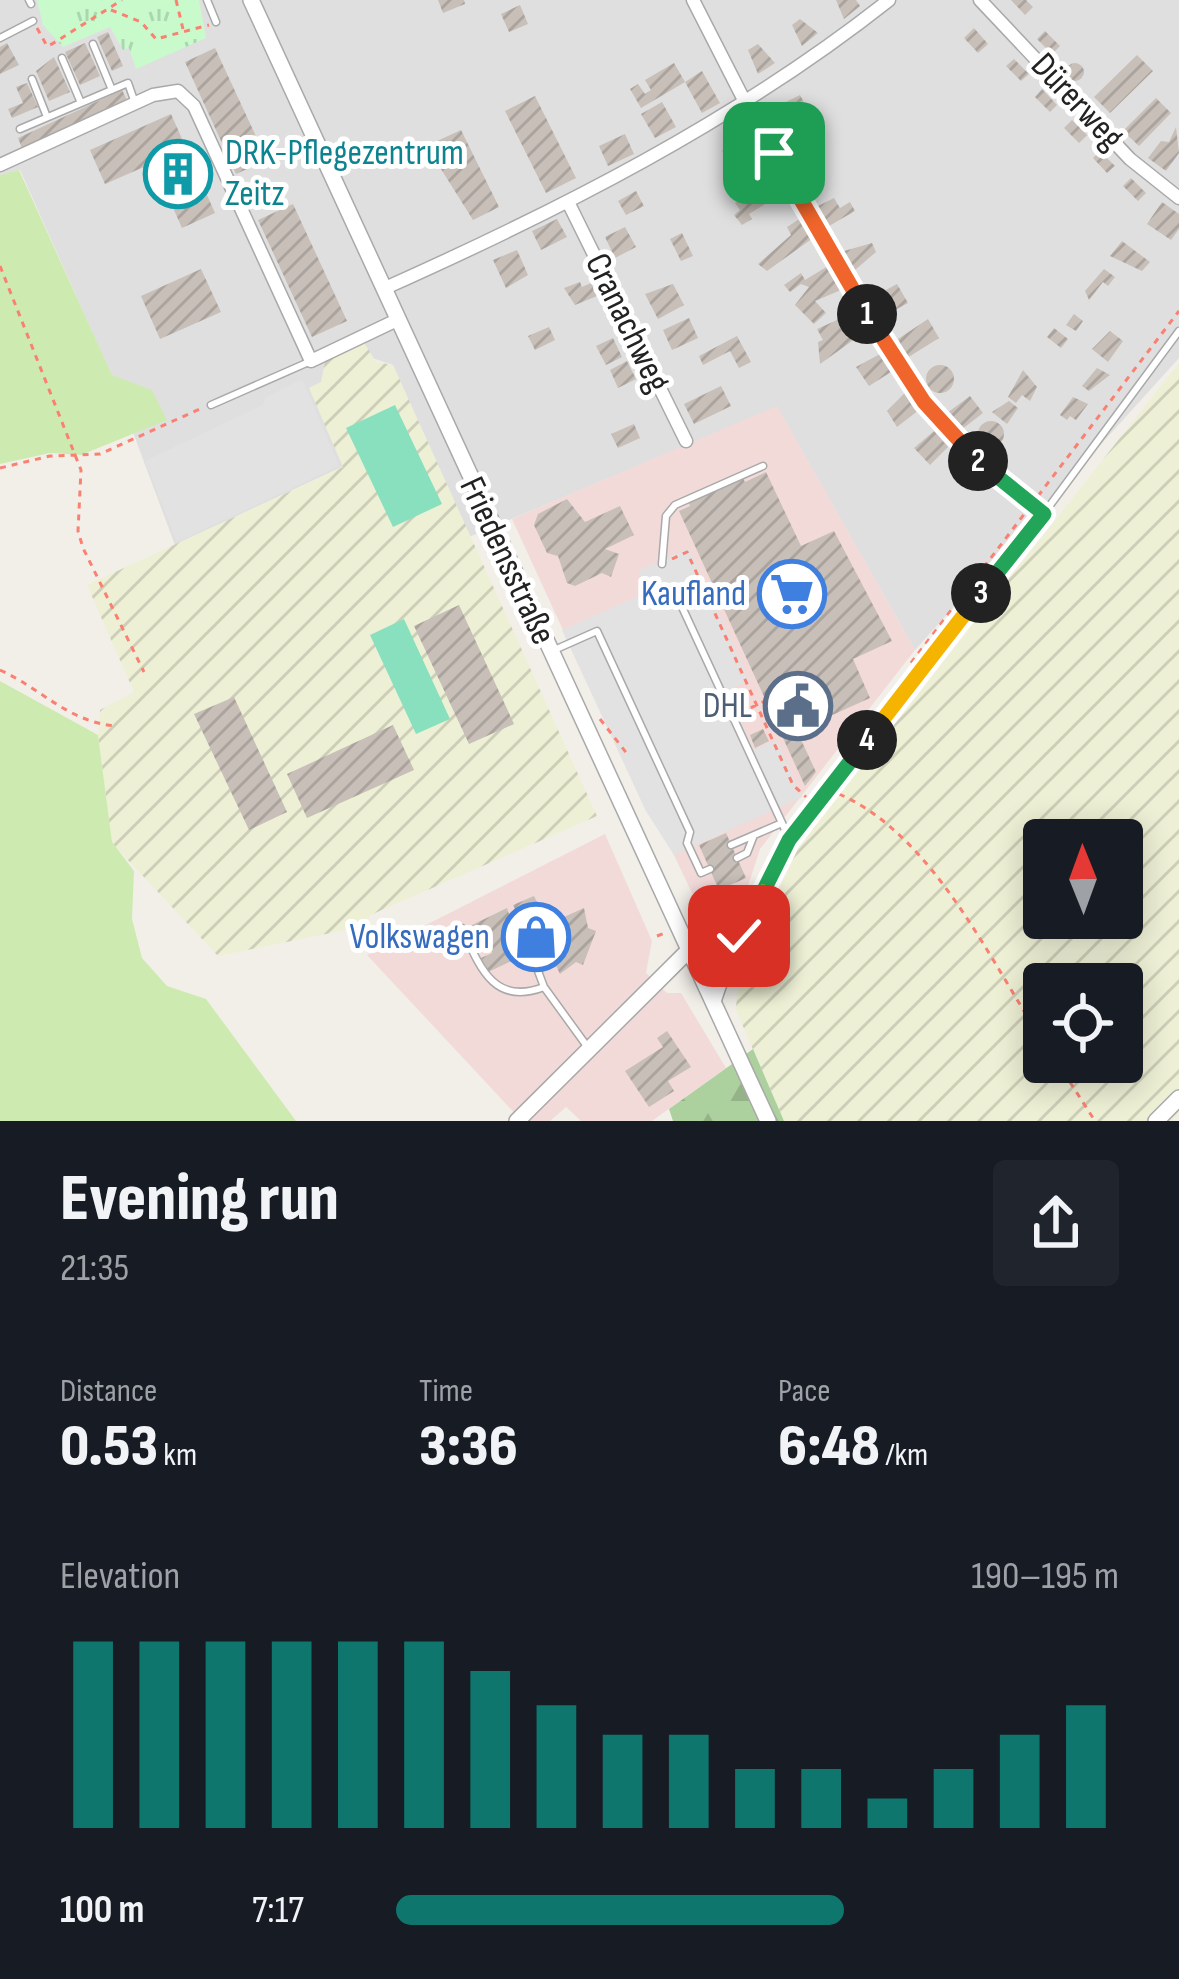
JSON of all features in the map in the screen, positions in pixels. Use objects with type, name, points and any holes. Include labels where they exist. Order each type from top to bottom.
[{"type":"street","name":"Friedensstraße","points":[[251,0],[768,1121]]},
{"type":"street","points":[[693,0],[744,100],[873,325],[924,402],[964,450],[1038,509]]},
{"type":"street","points":[[383,290],[569,204],[744,100],[889,0]]},
{"type":"street","name":"Dürerweg","points":[[980,0],[1122,152],[1179,198]]},
{"type":"street","points":[[0,165],[170,90],[191,100],[310,361],[397,320]]},
{"type":"street","name":"Cranachweg","points":[[569,204],[686,441]]},
{"type":"street","points":[[714,1003],[731,944],[789,840],[947,638]]},
{"type":"street","points":[[517,1121],[689,950],[741,923]]},
{"type":"street","points":[[689,950],[704,956],[731,944]]},
{"type":"street","points":[[1156,1121],[1179,1098]]},
{"type":"lane","points":[[207,0],[216,22]]},
{"type":"lane","points":[[0,38],[33,21]]},
{"type":"lane","points":[[93,44],[112,90]]},
{"type":"lane","points":[[62,58],[80,103]]},
{"type":"lane","points":[[32,79],[47,117]]},
{"type":"lane","points":[[20,129],[128,83],[135,103]]},
{"type":"lane","points":[[1038,509],[1179,332]]},
{"type":"lane","points":[[211,405],[310,361]]},
{"type":"lane","points":[[662,564],[666,515],[675,505],[763,466]]},
{"type":"lane","points":[[676,594],[789,840]]},
{"type":"lane","points":[[549,652],[597,631],[690,832],[687,843],[700,874],[710,869]]},
{"type":"lane","points":[[731,845],[782,823]]},
{"type":"lane","points":[[737,857],[747,853],[754,836]]},
{"type":"lane","points":[[695,861],[704,857]]},
{"type":"lane","points":[[463,928],[482,973],[496,988],[517,994],[544,987]]},
{"type":"lane","points":[[532,955],[544,987],[591,1052]]},
{"type":"path","points":[[33,21],[46,46],[122,0]]},
{"type":"path","points":[[176,0],[184,31]]},
{"type":"path","points":[[109,9],[142,22],[156,39],[216,22]]},
{"type":"path","points":[[0,266],[77,459],[78,531],[144,672]]},
{"type":"path","points":[[947,638],[1179,311]]},
{"type":"path","points":[[0,468],[50,457],[77,459],[211,405]]},
{"type":"path","points":[[905,669],[1038,509]]},
{"type":"path","points":[[662,564],[687,552],[762,702],[793,785],[807,798]]},
{"type":"path","points":[[0,670],[33,685],[75,718],[116,726]]},
{"type":"path","points":[[733,717],[762,702]]},
{"type":"path","points":[[598,720],[604,717],[628,755]]},
{"type":"path","points":[[828,790],[872,810],[911,841],[1023,1011]]},
{"type":"path","points":[[1071,1083],[1095,1121]]},
{"type":"shaded area","points":[[0,0],[1179,0],[1179,358],[915,650],[777,407],[469,537],[393,365],[372,358],[344,466],[175,545],[112,376],[20,170],[0,175]]},
{"type":"shaded area","points":[[302,379],[339,466],[177,542],[145,461],[263,405],[265,398]]},
{"type":"shaded area","points":[[777,406],[915,650],[760,849],[747,889],[715,914],[701,912],[661,828],[646,811],[512,519]]},
{"type":"shaded area","points":[[689,548],[749,680],[727,691],[754,750],[777,740],[802,797],[674,855],[646,811],[562,630],[647,592],[638,571]]},
{"type":"shaded area","points":[[605,834],[652,941],[646,973],[667,993],[681,993],[726,1068],[652,1121],[581,1121],[566,1107],[550,1121],[522,1121],[367,955]]},
{"type":"green space","points":[[37,0],[199,0],[206,38],[136,69],[129,48],[123,50],[110,27],[63,47],[43,25]]},
{"type":"green space","points":[[19,170],[112,375],[152,390],[167,420],[81,455],[50,453],[0,464],[0,175]]},
{"type":"green space","points":[[363,341],[376,362],[393,365],[597,816],[375,913],[350,929],[218,956],[112,843],[98,735],[100,710],[134,692],[87,585],[343,467],[309,388],[321,382],[325,362]]},
{"type":"green space","points":[[1179,363],[1179,1113],[1172,1121],[784,1121],[736,1010],[738,978],[800,844]]},
{"type":"green space","points":[[395,405],[442,504],[393,527],[346,428]]},
{"type":"green space","points":[[404,619],[450,719],[416,734],[370,635]]},
{"type":"green space","points":[[0,681],[98,735],[112,842],[134,871],[132,919],[142,958],[167,986],[206,999],[296,1121],[0,1121]]},
{"type":"green space","points":[[753,1049],[784,1121],[673,1121],[669,1109]]},
{"type":"building","points":[[438,0],[464,0],[465,4],[443,13]]},
{"type":"building","points":[[836,0],[856,0],[860,6],[844,19]]},
{"type":"building","points":[[1011,0],[1026,0],[1033,7],[1025,15]]},
{"type":"building","points":[[520,5],[528,24],[509,32],[501,14]]},
{"type":"building","points":[[800,19],[818,33],[802,46],[792,25]]},
{"type":"building","points":[[974,28],[988,44],[978,53],[964,38]]},
{"type":"building","points":[[1045,31],[1060,46],[1052,54],[1037,39]]},
{"type":"building","points":[[108,32],[123,66],[112,71],[97,37]]},
{"type":"building","points":[[7,43],[19,65],[0,74],[0,47]]},
{"type":"building","points":[[85,43],[100,76],[80,85],[65,52]]},
{"type":"building","points":[[758,44],[775,63],[758,74],[748,50]]},
{"type":"building","points":[[215,48],[267,160],[236,174],[185,62]]},
{"type":"building","points":[[1137,55],[1153,71],[1110,113],[1094,97]]},
{"type":"building","points":[[54,57],[70,92],[49,101],[36,71]]},
{"type":"building","points":[[1014,59],[1029,74],[1021,81],[1006,66]]},
{"type":"building","points":[[674,63],[685,82],[641,108],[630,89],[638,84],[645,94],[651,90],[645,80]]},
{"type":"building","points":[[1075,63],[1084,72],[1075,81],[1066,72]]},
{"type":"building","points":[[702,71],[720,103],[702,113],[685,82]]},
{"type":"building","points":[[27,83],[38,107],[12,118],[8,109],[23,103],[16,87]]},
{"type":"building","points":[[1042,89],[1057,105],[1050,112],[1035,97]]},
{"type":"building","points":[[122,90],[127,100],[22,148],[18,138]]},
{"type":"building","points":[[800,95],[810,113],[782,128],[772,109]]},
{"type":"building","points":[[535,96],[576,178],[546,193],[505,111]]},
{"type":"building","points":[[1156,98],[1171,113],[1139,146],[1123,131]]},
{"type":"building","points":[[662,102],[676,127],[655,138],[641,114]]},
{"type":"building","name":"DRK-Pflegezentrum Zeitz","points":[[171,114],[215,213],[182,228],[153,163],[105,184],[90,150]]},
{"type":"building","points":[[1072,120],[1087,135],[1079,143],[1064,128]]},
{"type":"building","points":[[1176,127],[1179,153],[1166,171],[1148,158],[1161,141],[1169,142]]},
{"type":"building","points":[[741,128],[751,146],[727,160],[722,151],[732,145],[727,136]]},
{"type":"building","points":[[461,130],[499,207],[473,220],[441,169],[443,160],[435,142]]},
{"type":"building","points":[[625,134],[634,154],[608,166],[599,146]]},
{"type":"building","points":[[1100,151],[1115,166],[1107,173],[1093,158]]},
{"type":"building","points":[[809,153],[822,166],[809,179],[796,166]]},
{"type":"building","points":[[775,174],[785,192],[749,214],[752,219],[742,225],[734,215],[740,210],[735,203]]},
{"type":"building","points":[[1131,178],[1146,193],[1138,201],[1123,186]]},
{"type":"building","points":[[636,191],[644,206],[626,215],[618,201]]},
{"type":"building","points":[[834,198],[840,208],[850,202],[855,211],[829,226],[818,206]]},
{"type":"building","points":[[1162,202],[1179,214],[1179,229],[1171,240],[1147,224]]},
{"type":"building","points":[[293,204],[347,321],[312,337],[258,220]]},
{"type":"building","points":[[801,218],[813,238],[767,271],[758,264],[791,235],[787,227]]},
{"type":"building","points":[[557,219],[567,237],[541,250],[532,231]]},
{"type":"building","points":[[625,227],[636,247],[615,258],[605,237]]},
{"type":"building","points":[[682,233],[693,256],[681,261],[670,239]]},
{"type":"building","points":[[1122,241],[1150,262],[1142,271],[1110,256]]},
{"type":"building","points":[[872,243],[876,252],[855,270],[844,251]]},
{"type":"building","points":[[517,250],[528,275],[506,288],[493,260]]},
{"type":"building","points":[[828,266],[841,290],[815,301],[826,313],[814,324],[795,305],[809,287],[801,284],[790,292],[784,285],[801,273],[805,280]]},
{"type":"building","points":[[201,269],[221,312],[160,339],[141,296]]},
{"type":"building","points":[[1104,269],[1115,277],[1108,286],[1103,282],[1089,300],[1085,291]]},
{"type":"building","points":[[580,282],[582,287],[591,283],[597,296],[575,305],[564,288]]},
{"type":"building","points":[[673,284],[684,305],[658,319],[645,294]]},
{"type":"building","points":[[897,284],[908,303],[880,318],[871,298]]},
{"type":"building","points":[[855,312],[866,331],[820,364],[818,342],[823,340],[817,329]]},
{"type":"building","points":[[1074,314],[1083,321],[1076,331],[1066,325]]},
{"type":"building","points":[[689,318],[698,338],[672,350],[663,330]]},
{"type":"building","points":[[928,319],[939,338],[907,358],[898,339]]},
{"type":"building","points":[[549,327],[555,340],[535,350],[528,336]]},
{"type":"building","points":[[1054,328],[1068,339],[1061,348],[1047,337]]},
{"type":"building","points":[[1110,331],[1123,341],[1108,362],[1092,349]]},
{"type":"building","points":[[737,336],[751,362],[739,368],[730,351],[703,365],[699,356]]},
{"type":"building","points":[[613,338],[622,357],[606,365],[596,346]]},
{"type":"building","points":[[880,354],[891,372],[869,386],[856,367]]},
{"type":"building","points":[[627,361],[636,379],[618,388],[610,370]]},
{"type":"building","points":[[940,365],[950,369],[954,379],[950,389],[940,393],[930,389],[926,379],[930,369]]},
{"type":"building","points":[[1097,368],[1110,375],[1089,391],[1082,386]]},
{"type":"building","points":[[1023,370],[1037,387],[1030,401],[1022,395],[1016,403],[1008,397]]},
{"type":"building","points":[[721,386],[731,406],[694,424],[684,404]]},
{"type":"building","points":[[906,392],[919,410],[897,427],[887,411]]},
{"type":"building","points":[[970,396],[983,413],[961,430],[947,413]]},
{"type":"building","points":[[1073,397],[1088,404],[1076,420],[1070,416],[1067,420],[1060,415]]},
{"type":"building","points":[[1009,401],[1018,408],[1007,424],[992,412]]},
{"type":"building","points":[[991,421],[1004,434],[991,447],[978,434]]},
{"type":"building","points":[[634,424],[640,438],[618,448],[611,434]]},
{"type":"building","points":[[934,431],[948,447],[930,465],[914,448]]},
{"type":"building","points":[[990,448],[1000,455],[993,465],[983,458]]},
{"type":"building","name":"Kaufland","points":[[766,472],[801,546],[834,531],[892,641],[853,659],[870,698],[797,731],[816,772],[805,786],[679,511],[690,506],[688,500],[742,476],[745,482]]},
{"type":"building","points":[[567,499],[585,522],[620,506],[634,535],[605,549],[619,554],[611,577],[602,573],[575,586],[567,583],[558,556],[547,553],[534,525],[538,514]]},
{"type":"building","points":[[459,605],[514,724],[469,744],[414,626]]},
{"type":"building","points":[[234,697],[287,812],[249,830],[194,714]]},
{"type":"building","points":[[393,725],[414,770],[307,818],[287,774]]},
{"type":"building","points":[[763,729],[769,741],[755,748],[750,735]]},
{"type":"building","points":[[726,833],[746,878],[719,890],[699,845]]},
{"type":"building","name":"Volkswagen","points":[[534,896],[543,915],[550,912],[555,921],[584,908],[588,928],[596,931],[583,965],[576,962],[560,974],[546,945],[488,972],[481,958],[492,953],[489,944],[482,947],[472,925],[507,908],[509,914],[516,911],[513,905]]},
{"type":"building","points":[[667,1031],[691,1067],[668,1081],[674,1091],[649,1107],[625,1071],[663,1047],[657,1038]]},
{"type":"place","name":"DRK-Pflegezentrum Zeitz","points":[[178,174]]},
{"type":"place","name":"Kaufland","points":[[792,594]]},
{"type":"place","name":"DHL","points":[[798,706]]},
{"type":"place","name":"Volkswagen","points":[[536,937]]},
{"type":"route","points":[[739,936],[741,923],[758,902],[789,840],[1044,514],[964,450],[924,402],[873,325],[774,153]]}]
